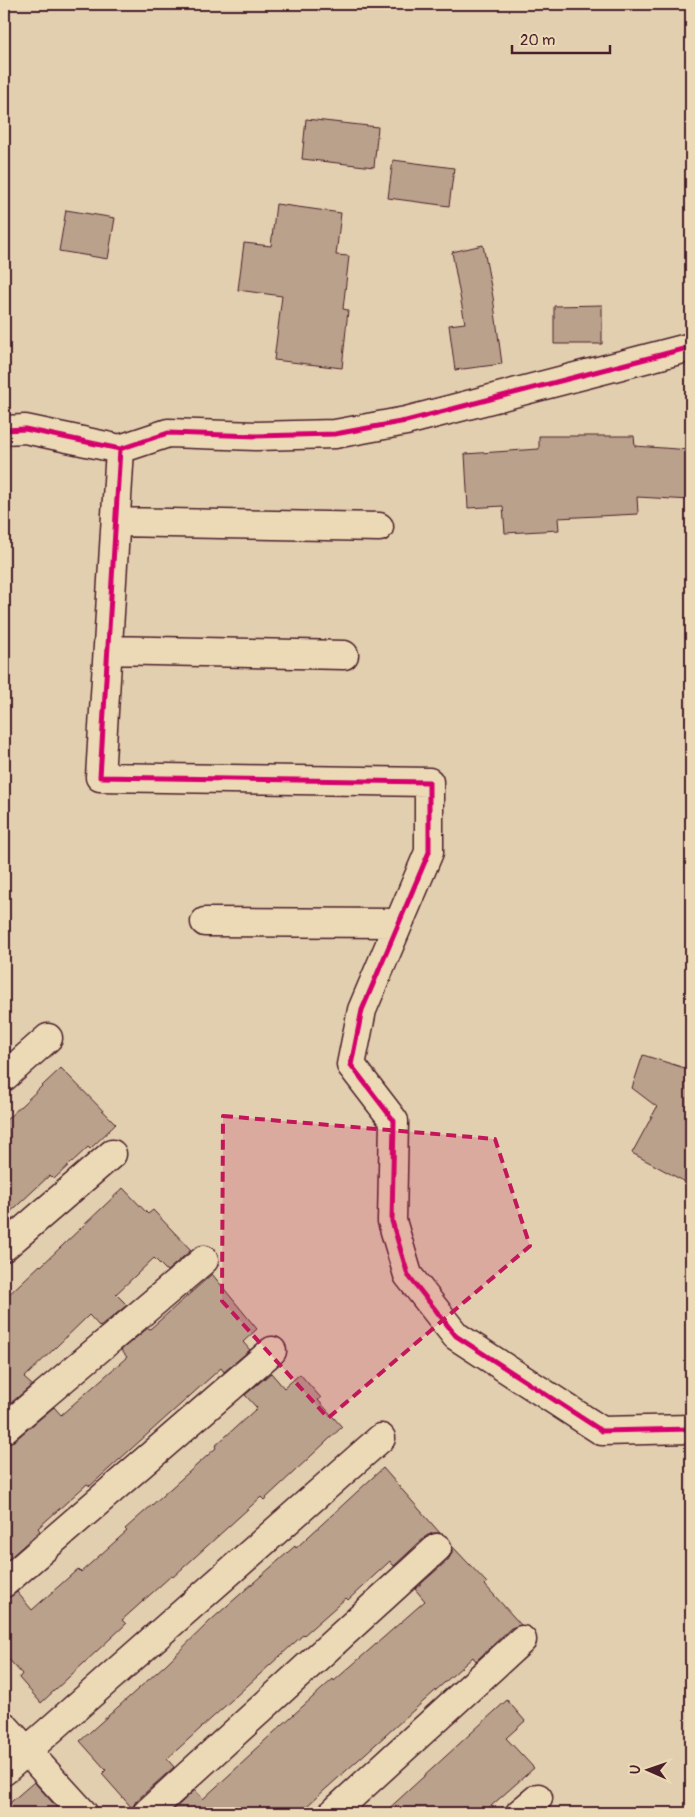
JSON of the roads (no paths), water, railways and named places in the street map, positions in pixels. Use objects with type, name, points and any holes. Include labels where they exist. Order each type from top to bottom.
[{"type":"street","points":[[4,430],[25,429],[120,450],[168,433],[256,436],[335,434],[406,421],[691,347]]},
{"type":"street","points":[[120,450],[100,777],[428,782],[429,852],[362,1010],[351,1065],[394,1122],[392,1221],[408,1275],[456,1336],[602,1431],[691,1429]]},
{"type":"street","points":[[116,522],[379,527]]},
{"type":"street","points":[[108,650],[344,655]]},
{"type":"street","points":[[205,922],[399,923]]},
{"type":"street","points":[[4,1077],[48,1038]]},
{"type":"street","points":[[4,1247],[112,1154]]},
{"type":"street","points":[[4,1429],[204,1260]]},
{"type":"street","points":[[4,1583],[272,1351]]},
{"type":"street","points":[[4,1770],[381,1438]]},
{"type":"street","points":[[147,1813],[437,1548]]},
{"type":"street","points":[[333,1813],[522,1640]]},
{"type":"street","points":[[4,1726],[83,1813]]}]
